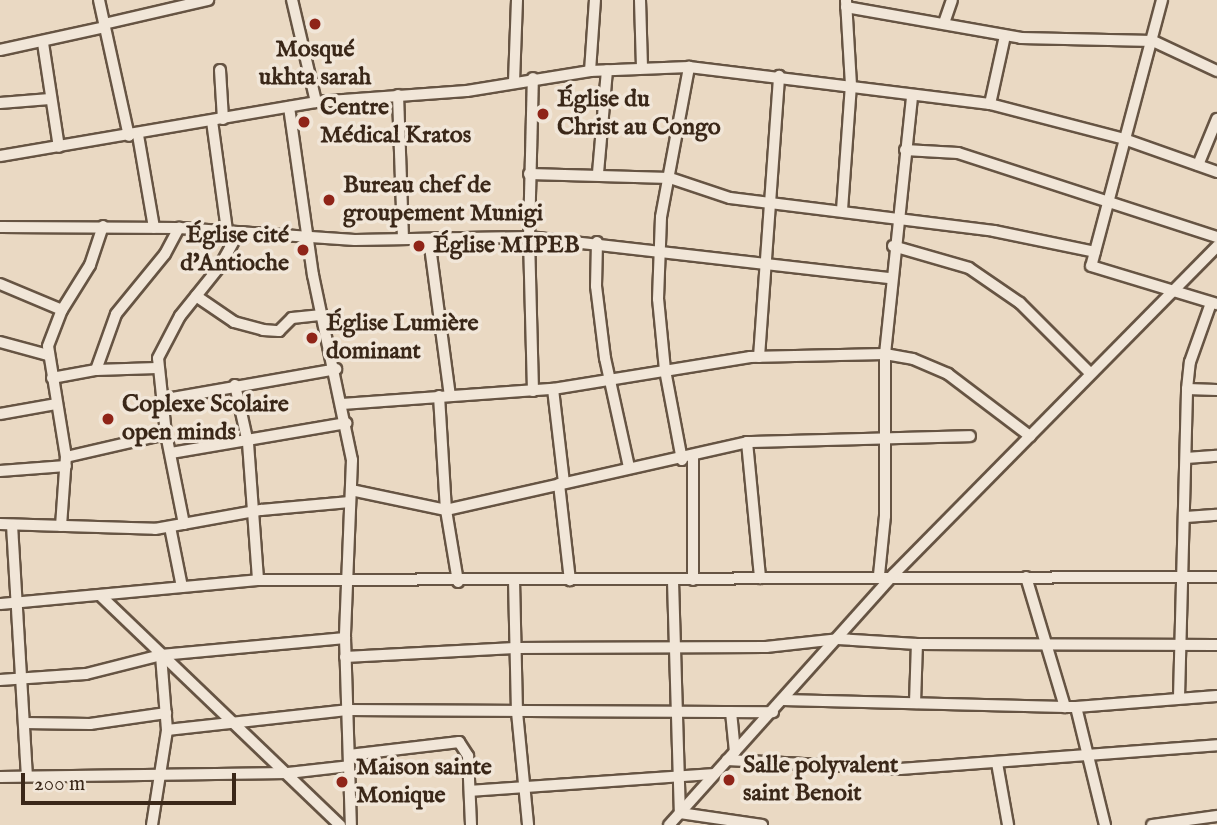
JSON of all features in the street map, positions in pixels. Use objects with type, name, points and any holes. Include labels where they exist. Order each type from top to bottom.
[{"type":"street","points":[[99,0],[154,228]]},
{"type":"street","points":[[0,50],[43,43],[188,2],[208,0]]},
{"type":"street","points":[[292,0],[316,102]]},
{"type":"street","points":[[514,82],[517,0]]},
{"type":"street","points":[[590,71],[595,0]]},
{"type":"street","points":[[640,0],[642,67]]},
{"type":"street","points":[[944,23],[952,0]]},
{"type":"street","points":[[1162,0],[1153,41],[1124,139],[1093,268],[1214,304],[1190,362],[1187,389],[1186,517],[1179,697]]},
{"type":"street","points":[[842,210],[851,85],[846,4],[1005,36],[1153,41],[1217,71]]},
{"type":"street","points":[[990,104],[1005,36]]},
{"type":"street","points":[[43,43],[59,147]]},
{"type":"street","points":[[682,460],[665,370],[660,250],[689,66]]},
{"type":"street","points":[[0,156],[133,136],[316,102],[514,82],[590,71],[689,66],[990,104],[1124,139],[1217,172]]},
{"type":"street","points":[[220,70],[223,119]]},
{"type":"street","points":[[598,173],[607,70]]},
{"type":"street","points":[[759,357],[779,76]]},
{"type":"street","points":[[533,78],[529,174],[533,391]]},
{"type":"street","points":[[398,95],[402,238]]},
{"type":"street","points":[[879,575],[885,439],[885,354],[893,246],[912,95]]},
{"type":"street","points":[[0,103],[50,99]]},
{"type":"street","points":[[289,107],[307,237],[342,404],[351,490],[345,579],[351,825]]},
{"type":"street","points":[[1198,165],[1217,119]]},
{"type":"street","points":[[212,121],[227,231]]},
{"type":"street","points":[[905,150],[958,153],[1217,237]]},
{"type":"street","points":[[529,174],[598,173],[670,178],[730,198],[897,216],[995,230],[1095,252]]},
{"type":"street","points":[[61,526],[66,462],[48,355],[51,334],[62,310],[90,265],[103,226]]},
{"type":"street","points":[[0,227],[178,228],[307,237],[529,237],[597,242],[891,278]]},
{"type":"street","points":[[96,370],[116,314],[165,254],[178,228]]},
{"type":"street","points":[[184,524],[166,434],[157,368],[164,345],[239,232]]},
{"type":"street","points":[[429,239],[444,396],[446,510],[458,582]]},
{"type":"street","points":[[597,242],[596,286],[609,379],[629,467]]},
{"type":"street","points":[[893,246],[969,268],[1020,303],[1091,374]]},
{"type":"street","points":[[669,825],[893,575],[1217,246]]},
{"type":"street","points":[[0,284],[62,310]]},
{"type":"street","points":[[195,296],[234,322],[263,330],[279,331],[293,317],[322,315]]},
{"type":"street","points":[[0,342],[48,355]]},
{"type":"street","points":[[342,404],[553,389],[759,357],[885,354],[913,359],[948,374],[1030,436]]},
{"type":"street","points":[[52,378],[96,370],[157,368]]},
{"type":"street","points":[[161,400],[336,369]]},
{"type":"street","points":[[235,385],[248,443],[258,580]]},
{"type":"street","points":[[553,389],[570,580]]},
{"type":"street","points":[[1187,389],[1217,390]]},
{"type":"street","points":[[0,414],[56,404]]},
{"type":"street","points":[[171,453],[248,443],[345,424]]},
{"type":"street","points":[[0,471],[66,462],[166,434]]},
{"type":"street","points":[[351,490],[446,510],[629,467],[682,460],[747,442],[970,436]]},
{"type":"street","points":[[747,442],[760,578]]},
{"type":"street","points":[[693,456],[693,580]]},
{"type":"street","points":[[1186,458],[1217,456]]},
{"type":"street","points":[[0,524],[170,527],[252,512],[350,502]]},
{"type":"street","points":[[1186,517],[1217,515]]},
{"type":"street","points":[[12,525],[27,775]]},
{"type":"street","points":[[170,527],[182,587]]},
{"type":"street","points":[[0,604],[102,597],[258,580],[673,581],[879,575],[1217,577]]},
{"type":"street","points":[[1026,577],[1065,707]]},
{"type":"street","points":[[514,580],[517,712],[528,825]]},
{"type":"street","points":[[673,581],[680,813]]},
{"type":"street","points":[[102,597],[340,825]]},
{"type":"street","points":[[0,680],[86,674],[161,654],[345,638]]},
{"type":"street","points":[[345,657],[515,648],[811,645],[838,639],[917,645],[1217,645]]},
{"type":"street","points":[[915,704],[917,645]]},
{"type":"street","points":[[152,825],[163,774],[167,730],[161,654]]},
{"type":"street","points":[[783,700],[1076,707],[1217,696]]},
{"type":"street","points":[[1076,707],[1105,825]]},
{"type":"street","points":[[167,730],[237,725],[347,710],[773,712]]},
{"type":"street","points":[[731,712],[731,756]]},
{"type":"street","points":[[24,723],[90,724],[166,713]]},
{"type":"street","points":[[0,777],[288,774],[454,741],[466,751],[471,825]]},
{"type":"street","points":[[731,756],[900,769],[1217,745]]},
{"type":"street","points":[[997,763],[1008,825]]},
{"type":"street","points":[[470,792],[713,774]]},
{"type":"street","points":[[680,813],[762,825]]},
{"type":"street","points":[[1152,825],[1215,820]]},
{"type":"place","name":"Mosqué ukhta sarah","points":[[315,24]]},
{"type":"place","name":"Église du Christ au Congo","points":[[543,114]]},
{"type":"place","name":"Centre Médical Kratos","points":[[304,122]]},
{"type":"place","name":"Bureau chef de groupement Munigi","points":[[329,200]]},
{"type":"place","name":"Église MIPEB","points":[[419,246]]},
{"type":"place","name":"Église cité d'Antioche","points":[[303,250]]},
{"type":"place","name":"Église Lumière dominant","points":[[312,338]]},
{"type":"place","name":"Coplexe Scolaire open minds","points":[[108,419]]},
{"type":"place","name":"Salle polyvalent saint Benoit","points":[[729,780]]},
{"type":"place","name":"Maison sainte Monique","points":[[342,782]]}]
